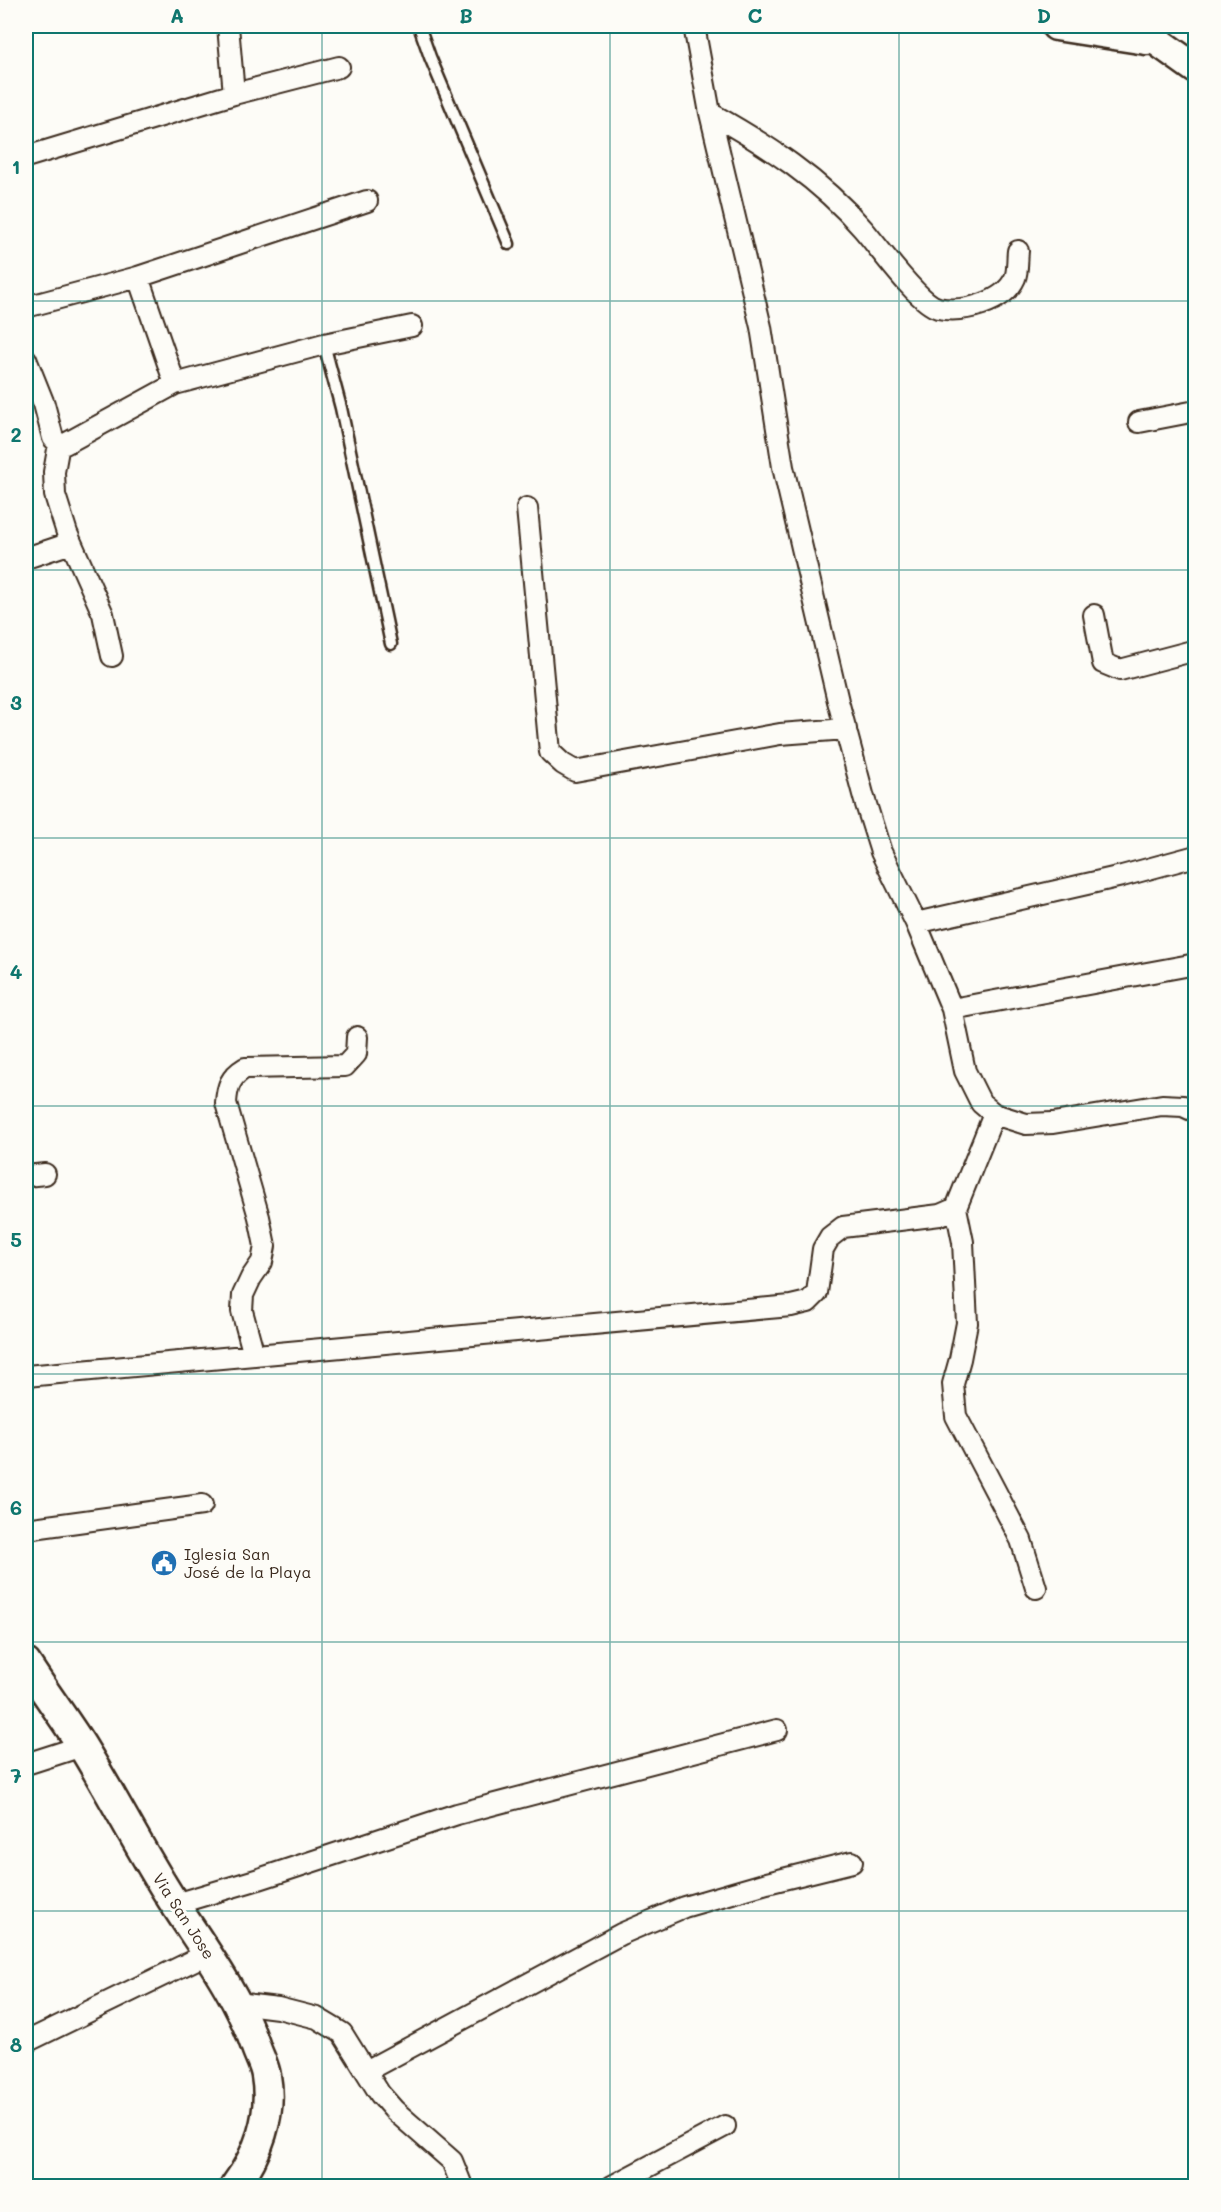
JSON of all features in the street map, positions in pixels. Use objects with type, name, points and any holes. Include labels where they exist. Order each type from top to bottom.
[{"type":"street","points":[[228,26],[234,94]]},
{"type":"street","points":[[694,26],[710,113],[761,327],[783,467],[846,729],[881,852],[916,923],[952,1009],[965,1071],[981,1103],[994,1114],[1026,1124],[1053,1124],[1162,1105],[1183,1106],[1196,1112]]},
{"type":"street","points":[[1056,26],[1146,40],[1153,32],[1196,69]]},
{"type":"street","points":[[26,157],[234,94],[339,67]]},
{"type":"street","points":[[710,113],[753,137],[822,187],[861,227],[921,297],[937,308],[964,308],[990,303],[1003,294],[1015,278],[1018,251]]},
{"type":"street","points":[[26,307],[138,277],[367,201]]},
{"type":"street","points":[[138,277],[175,384]]},
{"type":"street","points":[[58,444],[65,444],[175,384],[324,344],[412,326]]},
{"type":"street","points":[[26,359],[34,408],[58,444],[54,472],[56,495],[71,543],[103,614],[112,656]]},
{"type":"street","points":[[1139,422],[1196,411]]},
{"type":"street","points":[[527,508],[550,752],[563,764],[575,771],[780,734],[846,729]]},
{"type":"street","points":[[26,558],[71,543]]},
{"type":"street","points":[[1094,615],[1103,663],[1109,667],[1120,670],[1196,650]]},
{"type":"street","points":[[916,923],[1122,876],[1196,856]]},
{"type":"street","points":[[952,1009],[1196,964]]},
{"type":"street","points":[[254,1355],[242,1311],[243,1295],[262,1262],[265,1246],[259,1216],[226,1103],[227,1089],[234,1074],[245,1068],[345,1066],[356,1054],[357,1037]]},
{"type":"street","points":[[994,1114],[956,1208],[963,1242],[967,1323],[953,1384],[956,1416],[1022,1540],[1036,1588]]},
{"type":"street","points":[[26,1376],[808,1302],[817,1293],[823,1249],[830,1237],[843,1227],[940,1215],[956,1208]]},
{"type":"street","points":[[26,1529],[202,1505]]},
{"type":"street","name":"Via San Jose","points":[[26,1663],[82,1746],[175,1904],[209,1953],[251,2030],[266,2076],[266,2108],[262,2138],[250,2166],[235,2187]]},
{"type":"street","points":[[175,1904],[457,1814],[777,1730]]},
{"type":"street","points":[[26,1764],[82,1746]]},
{"type":"street","points":[[366,2071],[621,1934],[684,1907],[852,1862]]},
{"type":"street","points":[[26,2042],[209,1953]]},
{"type":"street","points":[[237,2003],[278,2008],[317,2018],[342,2033],[380,2094],[394,2110],[452,2161],[462,2187]]},
{"type":"street","points":[[612,2187],[725,2126]]},
{"type":"lane","points":[[419,26],[509,244]]},
{"type":"lane","points":[[324,344],[341,408],[391,644]]},
{"type":"place","name":"Iglesia San José de la Playa","points":[[164,1563]]}]
